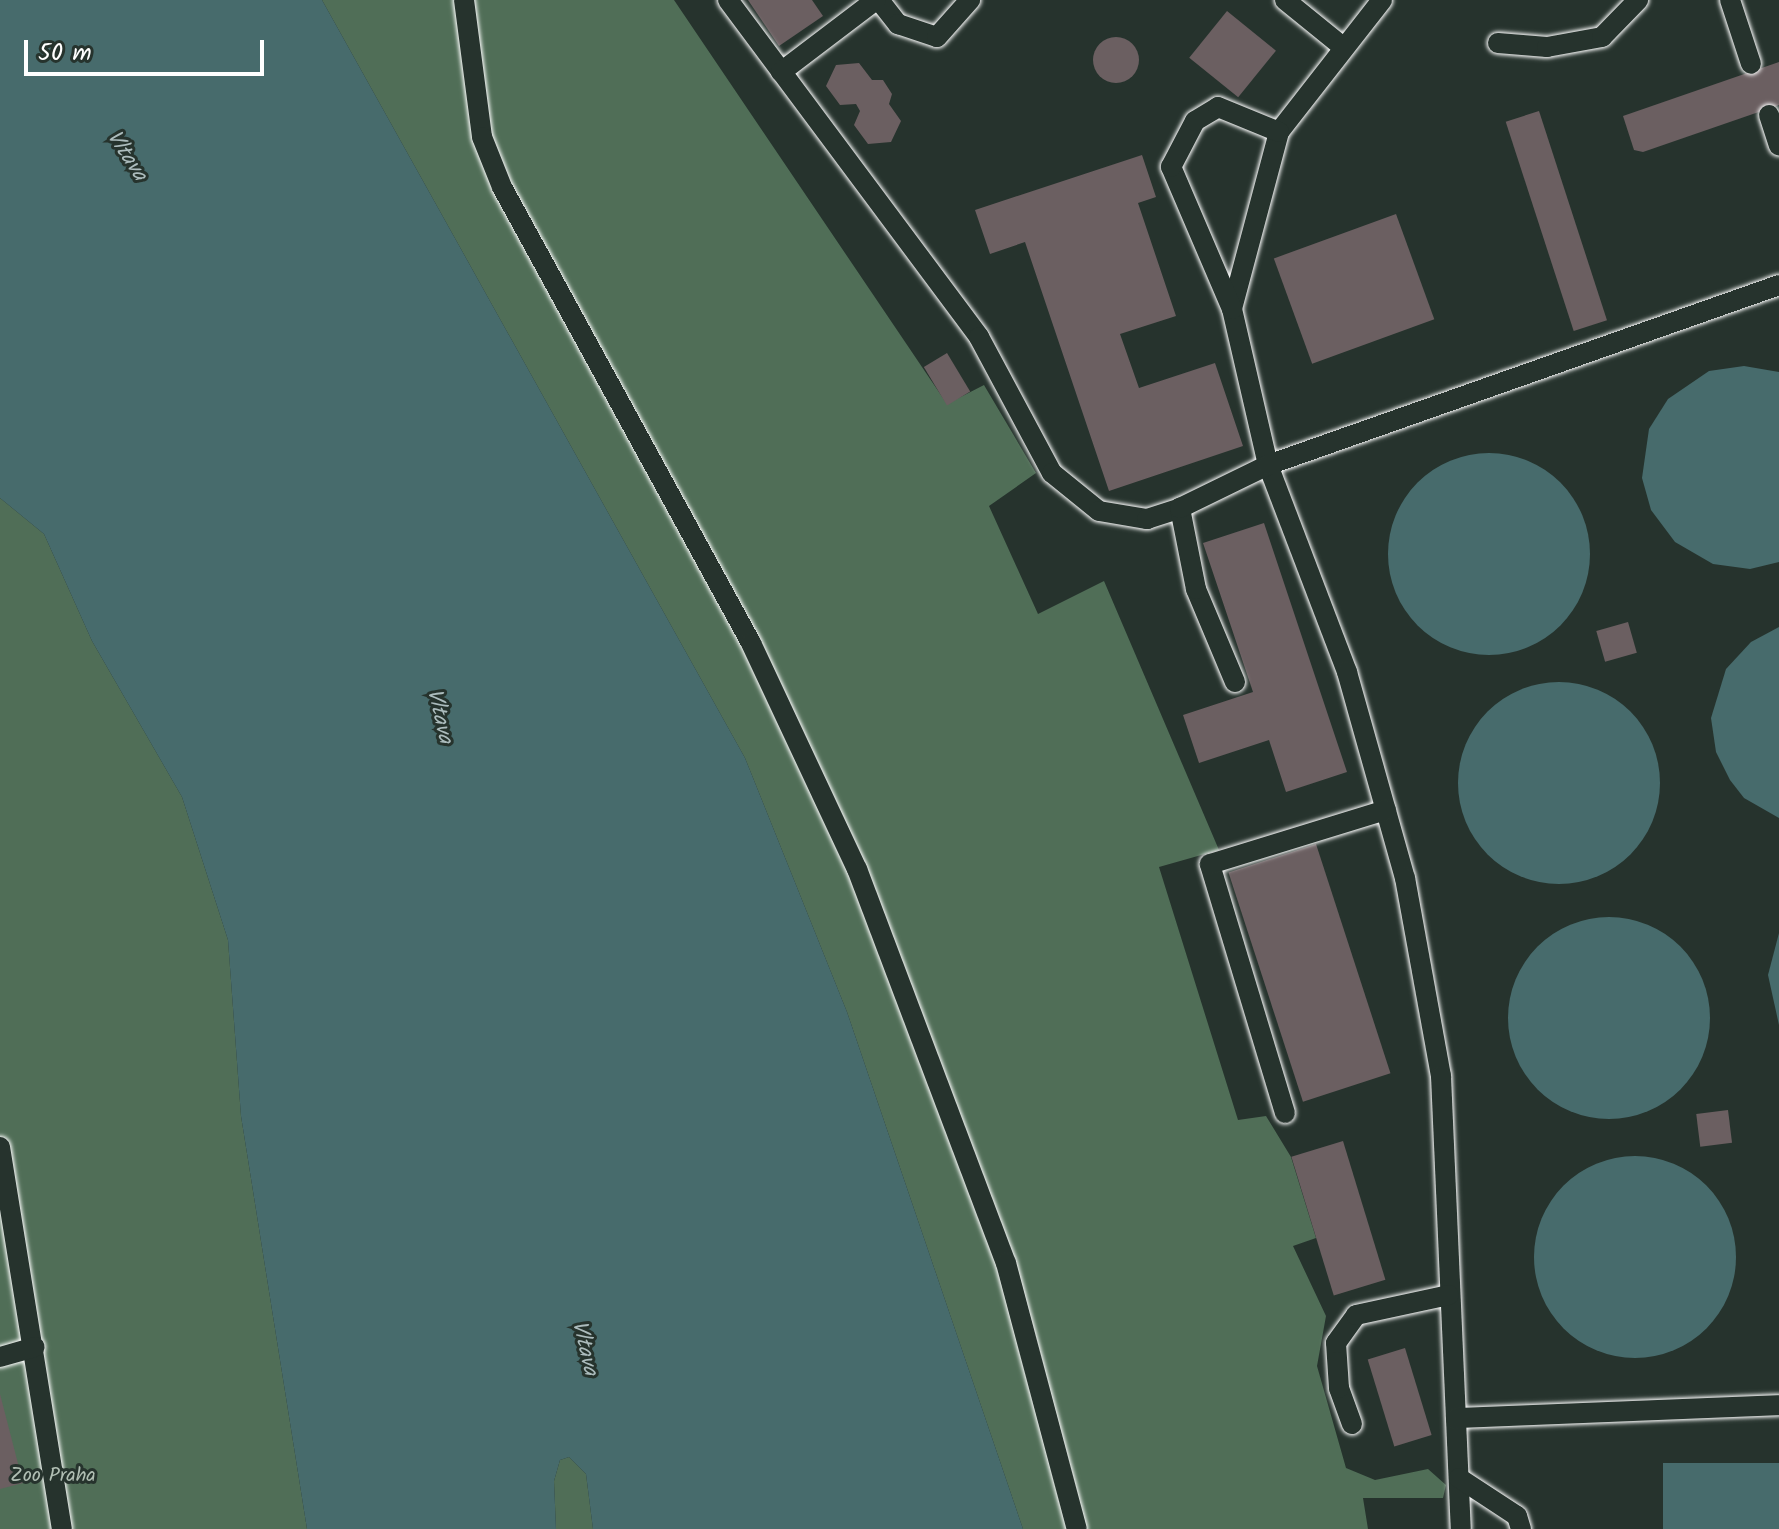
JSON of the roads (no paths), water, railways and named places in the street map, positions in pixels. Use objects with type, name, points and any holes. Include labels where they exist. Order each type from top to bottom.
[{"type":"lane","points":[[464,0],[482,137],[502,187],[751,643],[857,869],[1006,1263],[1077,1529]]},
{"type":"lane","points":[[728,0],[979,337],[1052,473],[1099,511],[1147,519],[1180,508],[1268,465],[1779,285]]},
{"type":"lane","points":[[781,72],[877,0],[898,24],[937,37],[970,0]]},
{"type":"lane","points":[[1285,0],[1343,47]]},
{"type":"lane","points":[[1232,309],[1279,132],[1382,0]]},
{"type":"lane","points":[[1498,43],[1547,47],[1602,37],[1638,0]]},
{"type":"lane","points":[[1730,0],[1751,64]]},
{"type":"lane","points":[[1279,132],[1218,107],[1195,121],[1171,167],[1232,309],[1268,465],[1347,672],[1405,878],[1441,1076],[1461,1529]]},
{"type":"lane","points":[[1769,115],[1779,145]]},
{"type":"lane","points":[[1180,508],[1196,589],[1235,682]]},
{"type":"lane","points":[[1285,1113],[1210,864],[1386,810]]},
{"type":"lane","points":[[0,1147],[35,1347],[62,1529]]},
{"type":"lane","points":[[1352,1424],[1339,1388],[1336,1343],[1356,1315],[1449,1295]]},
{"type":"lane","points":[[0,1357],[35,1347]]},
{"type":"lane","points":[[1456,1418],[1779,1405]]},
{"type":"lane","points":[[1459,1478],[1517,1516],[1521,1529]]},
{"type":"water","name":"Vltava","points":[[0,0],[322,0],[745,758],[847,1012],[1023,1529],[593,1529],[586,1474],[569,1457],[560,1460],[554,1481],[556,1529],[307,1529],[241,1116],[228,940],[182,797],[92,641],[44,534],[0,498]]},
{"type":"water","points":[[1744,366],[1779,372],[1779,562],[1750,569],[1713,564],[1675,542],[1651,510],[1642,478],[1649,429],[1668,399],[1709,371]]},
{"type":"water","points":[[1489,453],[1509,454],[1528,460],[1561,482],[1583,515],[1589,534],[1589,574],[1583,593],[1561,626],[1528,648],[1509,654],[1489,655],[1469,654],[1450,648],[1417,626],[1395,593],[1389,574],[1388,554],[1389,534],[1395,515],[1417,482],[1450,460],[1469,454]]},
{"type":"water","points":[[1779,627],[1779,818],[1744,798],[1730,780],[1716,752],[1711,718],[1726,669],[1751,642]]},
{"type":"water","points":[[1559,682],[1598,689],[1631,711],[1653,744],[1660,783],[1653,822],[1631,855],[1598,877],[1559,884],[1520,877],[1487,855],[1465,822],[1458,783],[1465,744],[1487,711],[1520,689]]},
{"type":"water","points":[[1609,917],[1629,918],[1648,924],[1681,946],[1703,979],[1709,998],[1709,1038],[1703,1057],[1681,1090],[1648,1112],[1629,1118],[1609,1119],[1589,1118],[1570,1112],[1537,1090],[1515,1057],[1509,1038],[1508,1018],[1509,998],[1515,979],[1537,946],[1570,924],[1589,918]]},
{"type":"water","points":[[1779,933],[1779,1025],[1768,975]]},
{"type":"water","points":[[1635,1156],[1655,1157],[1674,1163],[1707,1185],[1729,1218],[1735,1237],[1735,1277],[1729,1296],[1707,1329],[1674,1351],[1655,1357],[1635,1358],[1615,1357],[1596,1351],[1563,1329],[1541,1296],[1535,1277],[1534,1257],[1535,1237],[1541,1218],[1563,1185],[1596,1163],[1615,1157]]},
{"type":"water","points":[[1663,1463],[1779,1463],[1779,1529],[1663,1529]]},
{"type":"park label","name":"Zoo Praha","points":[[53,1476]]}]
